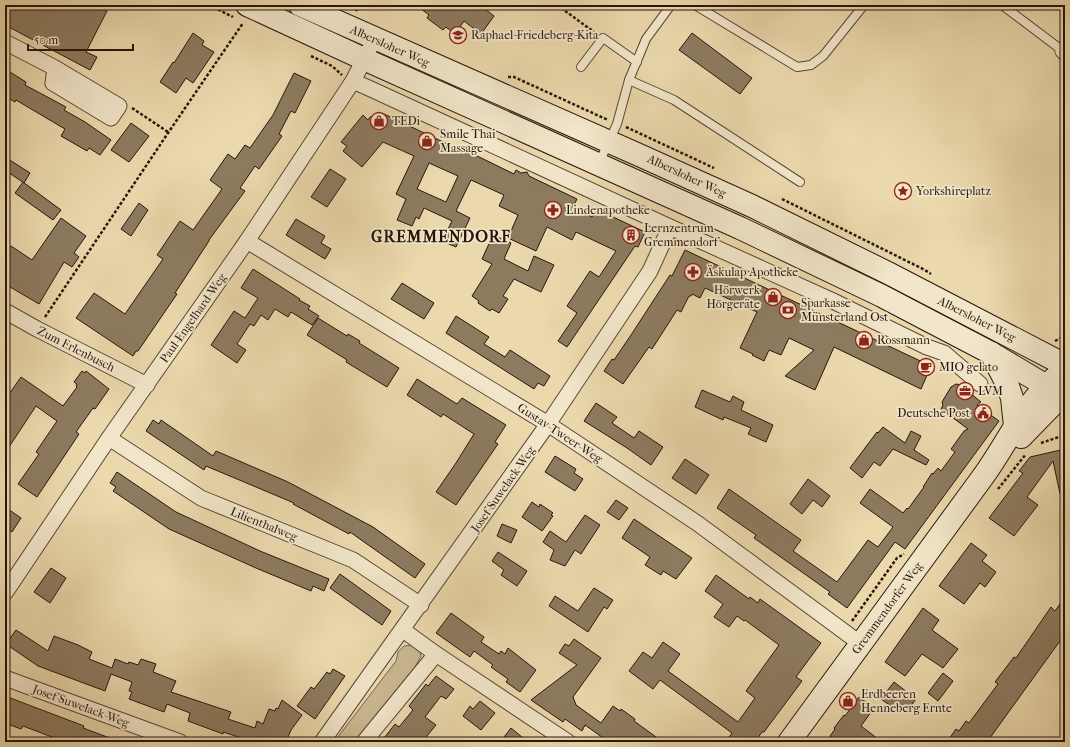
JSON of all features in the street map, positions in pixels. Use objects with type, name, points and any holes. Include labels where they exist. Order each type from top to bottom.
[{"type":"main road","name":"Albersloher Weg","points":[[300,5],[752,206],[1065,366]]},
{"type":"main road","name":"Albersloher Weg","points":[[245,14],[364,60],[740,228],[882,296],[1060,391]]},
{"type":"main road","points":[[991,353],[1008,386],[1012,398],[1016,426]]},
{"type":"main road","name":"Gremmendorfer Weg","points":[[985,474],[1060,391],[1065,371]]},
{"type":"main road","name":"Gremmendorfer Weg","points":[[789,742],[985,474],[1036,397],[1060,391]]},
{"type":"street","name":"Paul-Engelhard-Weg","points":[[5,593],[109,438],[247,241],[353,81],[375,39]]},
{"type":"street","points":[[5,42],[55,68],[53,83],[111,118],[119,106]]},
{"type":"street","points":[[353,81],[830,300],[927,348],[944,353],[980,384]]},
{"type":"street","name":"Josef-Suwelack-Weg","points":[[322,742],[421,605],[548,424],[650,271],[670,227]]},
{"type":"street","name":"Gustav-Tweer-Weg","points":[[247,241],[548,424],[697,523],[861,644]]},
{"type":"street","name":"Zum Erlenbusch","points":[[5,310],[37,329],[147,385]]},
{"type":"street","name":"Albersloher Weg","points":[[944,353],[965,339]]},
{"type":"street","name":"Lilienthalweg","points":[[109,438],[201,498],[353,560],[421,605]]},
{"type":"street","points":[[403,630],[436,654],[568,742]]},
{"type":"street","points":[[364,742],[436,654]]},
{"type":"street","name":"Josef-Suwelack-Weg","points":[[5,678],[180,742]]},
{"type":"lane","points":[[598,164],[617,124],[629,80],[646,39],[671,5]]},
{"type":"lane","points":[[696,5],[797,66],[811,65],[823,56],[864,5]]},
{"type":"lane","points":[[1002,5],[1064,51]]},
{"type":"lane","points":[[581,67],[602,38],[636,62]]},
{"type":"lane","points":[[629,80],[674,100],[800,182]]},
{"type":"path","points":[[557,5],[602,38]]},
{"type":"path","points":[[37,329],[245,14]]},
{"type":"path","points":[[119,106],[128,106],[168,132]]},
{"type":"path","points":[[1039,443],[1065,435]]},
{"type":"shaded area","points":[[412,645],[419,649],[421,656],[415,667],[354,742],[334,742],[396,661],[398,652],[404,646]]},
{"type":"building","points":[[5,5],[96,5],[107,11],[86,52],[97,57],[90,70],[5,25]]},
{"type":"building","points":[[416,5],[480,5],[494,16],[481,34],[464,21],[455,34],[446,27],[443,30],[427,18],[429,15]]},
{"type":"building","points":[[193,33],[204,41],[202,45],[214,52],[193,83],[186,78],[176,93],[160,82]]},
{"type":"building","points":[[692,33],[752,78],[740,94],[679,50]]},
{"type":"building","points":[[10,72],[26,82],[25,85],[66,107],[64,110],[111,140],[100,155],[89,148],[87,151],[61,136],[65,129],[16,100],[15,102],[5,96],[5,80]]},
{"type":"building","points":[[294,73],[311,81],[295,113],[291,111],[279,134],[282,136],[259,169],[255,166],[240,188],[245,191],[209,240],[175,293],[177,294],[138,351],[136,351],[133,356],[76,318],[94,293],[125,314],[163,259],[157,255],[180,221],[193,230],[222,189],[210,180],[228,154],[235,159],[245,145],[250,148],[273,115]]},
{"type":"building","points":[[384,114],[514,174],[516,170],[521,173],[527,172],[529,176],[577,199],[573,207],[592,217],[596,209],[645,232],[638,247],[635,246],[567,347],[558,341],[577,313],[567,306],[590,271],[599,277],[616,251],[576,232],[572,240],[547,227],[536,251],[508,238],[518,215],[499,206],[504,195],[471,180],[456,211],[470,218],[456,247],[442,241],[452,221],[424,208],[419,219],[416,217],[412,226],[397,220],[406,199],[396,194],[414,156],[383,142],[362,167],[343,151],[347,146],[341,142],[363,115],[368,120],[370,117]],"holes":[[[429,163],[458,176],[446,202],[417,189]]]},
{"type":"building","points":[[131,123],[149,136],[129,162],[111,150]]},
{"type":"building","points":[[5,157],[30,173],[24,183],[5,170]]},
{"type":"building","points":[[330,169],[346,179],[327,207],[311,197]]},
{"type":"building","points":[[23,182],[61,210],[53,220],[15,193]]},
{"type":"building","points":[[139,203],[148,210],[131,236],[121,229]]},
{"type":"building","points":[[61,218],[86,236],[74,253],[79,257],[72,267],[64,262],[39,304],[5,284],[5,247],[9,249],[11,246],[32,260]]},
{"type":"building","points":[[296,219],[325,236],[321,243],[331,249],[325,259],[286,235]]},
{"type":"building","points":[[493,235],[511,243],[504,259],[528,271],[534,256],[554,265],[541,292],[514,279],[503,296],[508,299],[499,313],[492,309],[490,311],[478,303],[479,301],[472,296],[492,264],[482,259]]},
{"type":"building","points":[[685,250],[931,366],[921,389],[834,347],[815,390],[785,376],[814,350],[789,338],[781,355],[769,350],[764,361],[752,355],[753,354],[740,348],[757,312],[705,288],[700,298],[692,294],[689,296],[681,312],[677,310],[652,349],[649,347],[623,384],[604,371],[612,359],[614,360],[670,275],[672,276]]},
{"type":"building","points":[[253,269],[310,306],[308,309],[319,316],[312,325],[291,312],[288,317],[275,309],[268,320],[261,315],[254,326],[250,324],[237,344],[246,350],[237,363],[211,345],[234,311],[245,318],[258,298],[241,288]]},
{"type":"building","points":[[402,283],[434,303],[424,319],[391,299]]},
{"type":"building","points":[[456,316],[489,337],[484,344],[505,357],[510,350],[550,376],[544,386],[538,383],[534,389],[446,333]]},
{"type":"building","points":[[318,318],[347,336],[348,334],[360,341],[359,343],[399,368],[387,387],[346,362],[347,360],[307,335]]},
{"type":"building","points":[[82,371],[85,373],[86,371],[109,389],[76,432],[79,434],[37,497],[18,484],[39,454],[36,452],[57,421],[36,406],[5,453],[5,400],[21,377],[63,406],[77,387],[77,384],[74,382]]},
{"type":"building","points":[[417,379],[457,404],[462,398],[506,425],[495,442],[498,444],[456,505],[436,492],[474,434],[443,414],[441,417],[407,395]]},
{"type":"building","points":[[956,384],[961,385],[970,392],[981,402],[977,405],[999,421],[905,549],[895,542],[847,608],[828,594],[830,592],[754,538],[756,535],[717,508],[729,489],[801,540],[793,551],[837,582],[868,540],[878,547],[893,527],[860,503],[870,489],[903,513],[907,508],[908,509],[924,487],[932,473],[933,474],[938,468],[941,471],[955,452],[951,449],[964,431],[968,429],[941,409],[943,405],[942,402],[951,387]]},
{"type":"building","points":[[702,390],[730,402],[733,396],[744,402],[741,410],[773,425],[766,442],[748,434],[751,428],[724,417],[723,420],[695,407]]},
{"type":"building","points":[[596,403],[617,417],[612,423],[634,438],[639,431],[663,447],[651,465],[584,421]]},
{"type":"building","points":[[153,420],[159,424],[161,420],[213,456],[216,451],[288,482],[373,527],[425,564],[415,578],[350,532],[349,534],[293,504],[294,503],[206,466],[204,470],[146,431]]},
{"type":"building","points":[[883,427],[905,443],[911,431],[921,436],[914,450],[929,460],[926,465],[893,449],[880,466],[874,462],[862,478],[850,468],[877,432],[878,433]]},
{"type":"building","points":[[1065,449],[1065,493],[1060,494],[1053,461],[1027,497],[1038,505],[1014,536],[989,518],[1023,473],[1019,471],[1030,457]]},
{"type":"building","points":[[555,456],[576,469],[574,473],[583,479],[575,491],[545,472]]},
{"type":"building","points":[[685,459],[709,475],[696,494],[672,478]]},
{"type":"building","points":[[117,472],[176,512],[260,551],[329,579],[324,591],[313,586],[311,591],[169,529],[113,491],[116,487],[110,483]]},
{"type":"building","points":[[808,479],[830,496],[822,507],[813,500],[802,514],[790,504]]},
{"type":"building","points":[[616,500],[628,508],[619,520],[607,512]]},
{"type":"building","points":[[532,502],[539,507],[540,504],[553,513],[551,515],[553,516],[542,531],[522,517]]},
{"type":"building","points":[[5,507],[21,518],[12,532],[5,527]]},
{"type":"building","points":[[585,515],[600,525],[581,554],[575,550],[565,566],[550,560],[554,550],[543,542],[550,531],[566,542]]},
{"type":"building","points":[[634,519],[692,558],[676,579],[663,571],[661,575],[645,565],[650,557],[622,538]]},
{"type":"building","points":[[502,524],[517,530],[511,543],[497,536]]},
{"type":"building","points":[[971,543],[987,555],[982,561],[996,572],[985,587],[980,583],[964,604],[939,586]]},
{"type":"building","points":[[498,552],[527,571],[517,586],[501,575],[504,570],[492,561]]},
{"type":"building","points":[[51,568],[66,578],[50,603],[34,592]]},
{"type":"building","points":[[340,574],[391,611],[382,625],[330,588]]},
{"type":"building","points":[[716,575],[749,599],[750,597],[758,603],[760,599],[821,643],[796,677],[802,681],[755,742],[726,742],[732,733],[660,680],[653,689],[629,671],[643,652],[652,658],[663,642],[680,654],[668,671],[738,722],[755,698],[746,691],[779,645],[745,620],[744,621],[737,616],[729,627],[714,617],[723,604],[705,591]]},
{"type":"building","points":[[594,588],[613,600],[607,609],[604,607],[588,632],[549,606],[555,596],[578,611]]},
{"type":"building","points":[[1065,597],[1065,634],[987,742],[947,742],[956,729],[959,731],[966,721],[969,723],[998,684],[995,682],[1014,657],[1016,658],[1051,607],[1055,611]]},
{"type":"building","points":[[923,608],[939,620],[932,630],[958,649],[943,668],[922,654],[905,676],[885,662]]},
{"type":"building","points":[[451,613],[484,637],[481,642],[499,654],[501,651],[505,654],[508,648],[536,670],[520,692],[506,682],[508,679],[491,667],[493,665],[474,651],[470,657],[436,633]]},
{"type":"building","points":[[16,630],[48,651],[54,636],[78,645],[92,652],[89,659],[112,668],[115,659],[128,664],[129,662],[138,665],[141,659],[156,664],[153,672],[176,681],[171,692],[231,712],[228,719],[255,728],[257,721],[263,724],[269,709],[275,711],[276,708],[278,709],[282,700],[302,715],[291,730],[286,742],[254,742],[223,732],[223,734],[188,721],[190,713],[167,704],[164,712],[129,699],[132,692],[129,691],[132,682],[111,674],[105,691],[38,666],[6,644]]},
{"type":"building","points":[[574,639],[601,658],[573,697],[576,705],[601,723],[613,706],[620,711],[621,709],[635,719],[634,721],[663,742],[612,742],[608,738],[606,740],[585,725],[582,731],[565,719],[563,722],[531,700],[577,665],[559,653],[565,644],[569,646]]},
{"type":"building","points":[[333,669],[345,676],[315,719],[297,706],[311,687],[314,689],[327,672],[330,674]]},
{"type":"building","points":[[943,673],[953,681],[938,701],[928,693]]},
{"type":"building","points":[[436,676],[454,689],[446,699],[441,696],[425,717],[436,725],[422,742],[381,742],[395,724],[399,727],[413,710],[409,706],[426,684],[428,686]]},
{"type":"building","points":[[894,682],[916,699],[907,711],[901,706],[898,711],[881,699]]},
{"type":"building","points":[[5,696],[84,726],[83,728],[118,742],[90,742],[79,738],[78,742],[65,742],[23,726],[21,729],[5,723]]},
{"type":"building","points":[[859,697],[874,708],[861,726],[882,742],[838,742],[830,736],[835,729],[834,728]]},
{"type":"building","points":[[480,701],[495,713],[481,730],[463,716],[470,706],[473,709]]},
{"type":"building","points":[[511,728],[528,742],[500,742]]},
{"type":"place","name":"Raphael-Friedeberg-Kita","points":[[458,35]]},
{"type":"place","name":"TEDi","points":[[379,121]]},
{"type":"place","name":"Smile Thai Massage","points":[[427,141]]},
{"type":"place","name":"Yorkshireplatz","points":[[903,191]]},
{"type":"place","name":"Lindenapotheke","points":[[553,210]]},
{"type":"place","name":"Lernzentrum Gremmendorf","points":[[631,235]]},
{"type":"place","name":"Äskulap Apotheke","points":[[693,272]]},
{"type":"place","name":"Hörwerk Hörgeräte","points":[[773,297]]},
{"type":"place","name":"Sparkasse Münsterland Ost","points":[[788,310]]},
{"type":"place","name":"Rossmann","points":[[864,340]]},
{"type":"place","name":"MIO gelato","points":[[926,367]]},
{"type":"place","name":"LVM","points":[[965,391]]},
{"type":"place","name":"Deutsche Post","points":[[983,413]]},
{"type":"place","name":"Erdbeeren Henneberg Ernte","points":[[848,701]]},
{"type":"district","name":"GREMMENDORF","points":[[441,236]]}]
